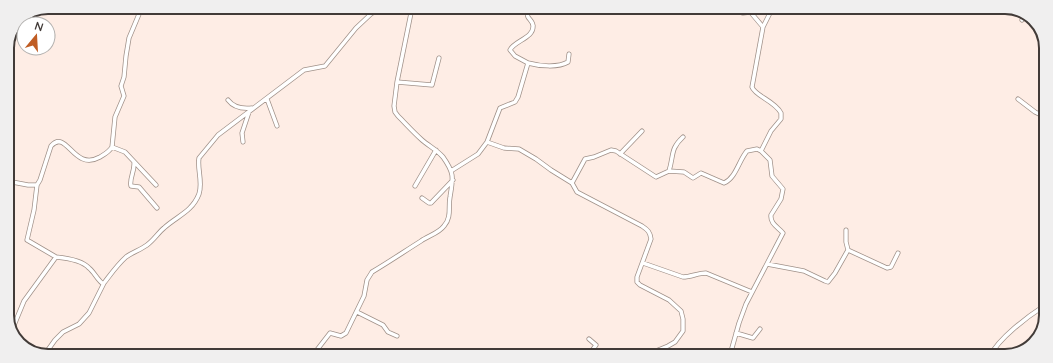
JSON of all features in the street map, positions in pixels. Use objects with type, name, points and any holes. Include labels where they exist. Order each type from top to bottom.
[{"type":"street","points":[[104,283],[97,280],[89,268],[85,265],[56,257],[27,240],[34,210],[37,185],[51,146],[54,143],[62,142],[76,155],[83,160],[88,161],[105,154],[112,147],[115,117],[124,96],[122,86],[129,38],[139,14]]},
{"type":"street","points":[[49,349],[63,332],[79,324],[89,313],[104,283],[118,264],[136,250],[148,245],[169,224],[184,215],[192,207],[200,192],[199,158],[218,135],[304,70],[324,66],[356,28],[371,14]]},
{"type":"street","points":[[317,349],[330,333],[341,336],[346,333],[364,296],[367,280],[372,272],[444,227],[450,211],[449,199],[453,179],[451,171],[436,150],[422,140],[395,112],[394,106],[397,82],[411,14]]},
{"type":"street","points":[[528,14],[533,26],[532,31],[529,35],[511,48],[510,50],[515,56],[528,63],[541,66],[564,64],[568,62],[569,54]]},
{"type":"street","points":[[753,14],[763,27]]},
{"type":"street","points":[[761,151],[771,131],[782,116],[780,110],[773,103],[755,92],[752,87],[763,27],[770,14]]},
{"type":"street","points":[[397,82],[432,85],[439,58]]},
{"type":"street","points":[[451,171],[476,155],[487,142],[500,108],[515,102],[518,97],[528,63]]},
{"type":"street","points":[[267,99],[277,126]]},
{"type":"street","points":[[1018,99],[1039,114]]},
{"type":"street","points":[[228,100],[234,106],[252,109]]},
{"type":"street","points":[[243,142],[242,133],[252,109]]},
{"type":"street","points":[[620,154],[642,131]]},
{"type":"street","points":[[669,170],[673,159],[672,151],[674,146],[683,137]]},
{"type":"street","points":[[487,142],[504,148],[518,149],[572,183],[575,190],[581,194],[648,230],[651,235],[651,239],[637,282],[670,300],[681,311],[683,319],[682,331],[679,338],[676,342],[661,349]]},
{"type":"street","points":[[112,147],[125,152],[156,185]]},
{"type":"street","points":[[572,183],[585,159],[594,158],[611,150],[620,154],[656,177],[669,170],[684,172],[693,178],[701,173],[724,183],[730,178],[747,150],[757,149],[770,160],[772,176],[783,191],[781,199],[770,218],[771,222],[781,231],[782,235],[746,304],[732,349]]},
{"type":"street","points":[[415,186],[436,150]]},
{"type":"street","points":[[134,162],[135,167],[130,183],[131,186],[139,187],[158,208]]},
{"type":"street","points":[[422,198],[431,203],[453,179]]},
{"type":"street","points":[[14,182],[37,185]]},
{"type":"street","points":[[767,264],[804,271],[828,282],[848,250],[846,230]]},
{"type":"street","points":[[848,250],[887,268],[891,267],[898,253]]},
{"type":"street","points":[[15,322],[24,301],[56,257]]},
{"type":"street","points":[[643,263],[683,277],[706,273],[752,292]]},
{"type":"street","points":[[994,349],[998,343],[1039,310]]},
{"type":"street","points":[[357,312],[383,325],[388,332],[397,336]]},
{"type":"street","points":[[736,333],[753,338],[760,329]]},
{"type":"street","points":[[590,339],[596,345],[593,349]]}]
